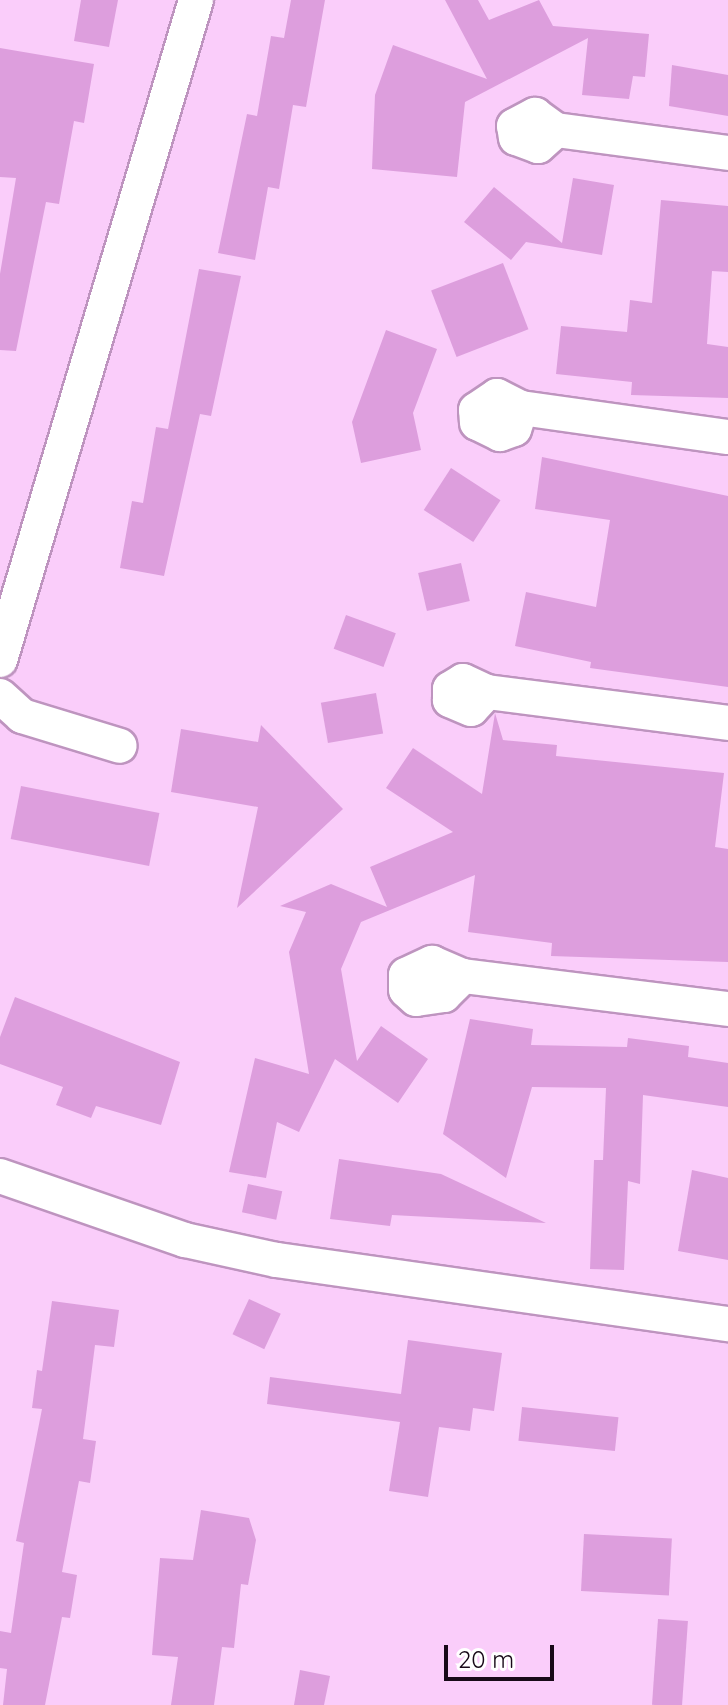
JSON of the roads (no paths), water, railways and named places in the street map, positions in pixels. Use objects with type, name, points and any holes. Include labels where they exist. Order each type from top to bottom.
[{"type":"street","points":[[0,660],[196,0]]},
{"type":"street","points":[[556,130],[728,153]]},
{"type":"street","points":[[521,408],[728,437]]},
{"type":"street","points":[[487,692],[728,723]]},
{"type":"street","points":[[0,696],[22,716],[120,746]]},
{"type":"street","points":[[463,976],[728,1009]]},
{"type":"street","points":[[0,1176],[185,1240],[277,1260],[728,1324]]}]
